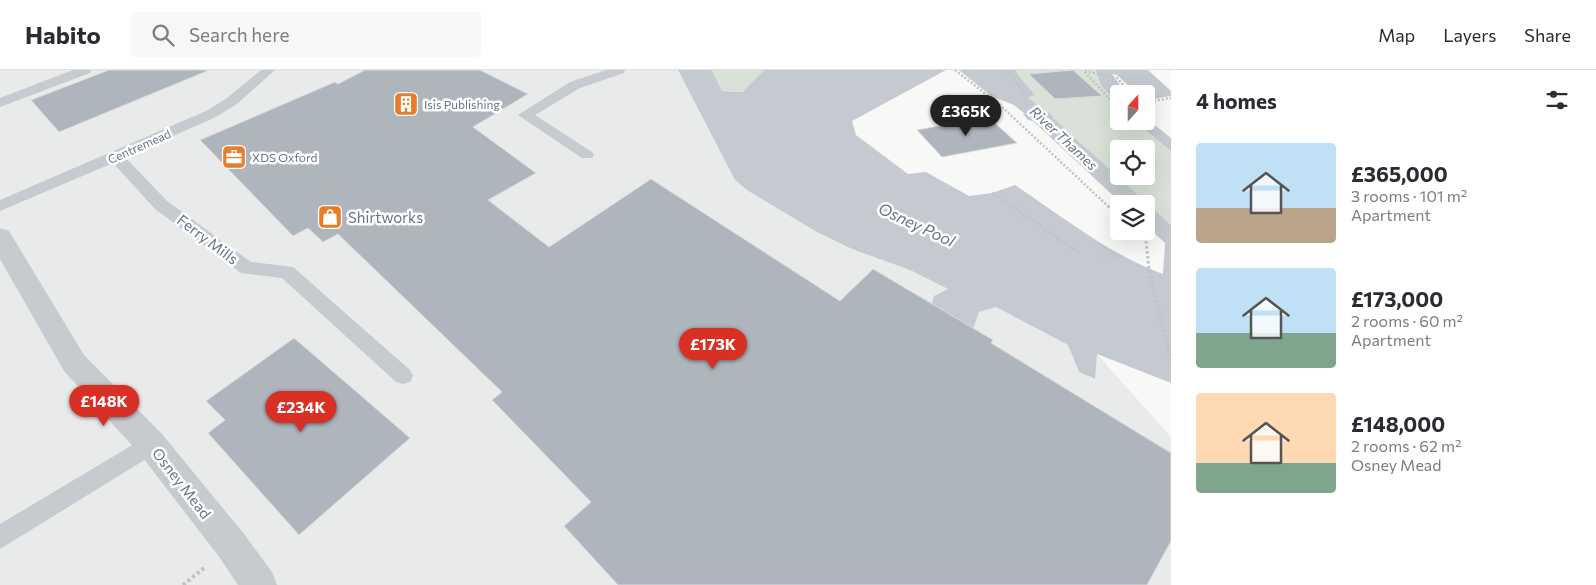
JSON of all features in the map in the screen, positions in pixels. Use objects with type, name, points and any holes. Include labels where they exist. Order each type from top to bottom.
[{"type":"street","name":"Osney Mead","points":[[0,237],[74,363],[151,444],[232,546],[259,585]]},
{"type":"lane","points":[[0,103],[84,70]]},
{"type":"lane","name":"Centremead","points":[[0,206],[210,114],[232,101],[269,70]]},
{"type":"lane","points":[[587,155],[525,115],[575,85],[619,70]]},
{"type":"lane","name":"Ferry Mills","points":[[115,156],[161,205],[247,268],[287,272],[403,376]]},
{"type":"lane","points":[[0,537],[151,444]]},
{"type":"path","points":[[955,70],[1001,106],[1110,208]]},
{"type":"path","points":[[1006,70],[1027,96]]},
{"type":"path","points":[[1110,100],[1084,71],[1117,78],[1124,85]]},
{"type":"path","points":[[1155,101],[1171,98]]},
{"type":"path","points":[[992,193],[1079,253]]},
{"type":"path","points":[[1145,240],[1149,269],[1171,363]]},
{"type":"shaded area","points":[[0,70],[678,70],[735,180],[817,232],[852,249],[910,270],[948,289],[973,328],[979,312],[996,307],[1068,345],[1079,372],[1094,379],[1097,354],[1171,437],[1171,585],[0,585]]},
{"type":"shaded area","points":[[712,70],[764,70],[742,92],[722,91]]},
{"type":"shaded area","points":[[1016,70],[1096,70],[1100,84],[1110,95],[1110,130],[1145,130],[1171,151],[1171,225],[1155,210],[1155,195],[1138,195],[1127,185],[1155,185],[1155,140],[1110,140],[1110,170],[1053,116],[1045,112],[1027,96],[1035,95]]},
{"type":"water","name":"Osney Pool","points":[[678,70],[712,70],[722,91],[742,92],[764,70],[946,70],[852,121],[856,135],[908,174],[926,172],[969,196],[992,193],[1015,185],[1106,246],[1163,274],[1165,243],[1155,234],[1155,210],[1171,225],[1171,383],[1097,354],[1095,379],[1079,372],[1068,345],[996,307],[979,312],[973,329],[932,304],[934,296],[948,289],[910,270],[852,249],[817,232],[747,190],[735,180]]},
{"type":"water","name":"River Thames","points":[[959,70],[1016,70],[1035,95],[1028,97],[1045,112],[1053,116],[1110,170],[1110,185],[1127,185],[1138,195],[1112,195],[1033,121],[1028,120],[1023,114],[1025,114],[1014,105],[991,96]]},
{"type":"water","points":[[1096,70],[1148,70],[1171,91],[1171,96],[1155,99],[1155,85],[1128,85],[1117,75],[1112,74],[1120,85],[1110,85],[1110,95],[1100,84]]},
{"type":"water","points":[[1155,125],[1171,138],[1171,151],[1145,130],[1155,130]]},
{"type":"building","points":[[109,70],[207,71],[59,132],[31,100]]},
{"type":"building","points":[[365,70],[480,70],[528,94],[473,127],[536,173],[488,200],[549,247],[651,179],[840,301],[873,269],[993,340],[991,343],[1171,453],[1171,541],[1147,585],[618,585],[564,526],[591,502],[492,400],[502,392],[338,234],[323,242],[308,228],[293,236],[200,140],[335,82],[338,84]]},
{"type":"building","points":[[1073,70],[1102,96],[1055,99],[1029,74]]},
{"type":"building","points":[[988,117],[1017,143],[942,157],[917,130]]},
{"type":"building","points":[[294,338],[410,438],[299,535],[208,433],[225,420],[206,401]]},
{"type":"place","name":"Isis Publishing","points":[[406,104]]},
{"type":"place","name":"XDS Oxford","points":[[234,157]]},
{"type":"place","name":"Shirtworks","points":[[330,217]]}]
